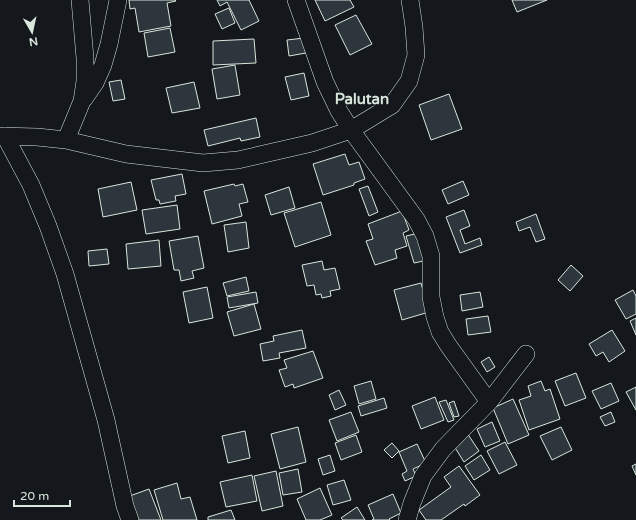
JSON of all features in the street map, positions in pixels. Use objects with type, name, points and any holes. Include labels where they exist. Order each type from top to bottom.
[{"type":"street","points":[[80,0],[85,58],[85,81],[82,102]]},
{"type":"street","points":[[66,140],[82,102],[95,83],[104,65],[118,0]]},
{"type":"street","points":[[296,0],[325,82],[339,111],[351,130],[416,219],[425,236],[431,256],[432,297],[435,317],[440,332],[489,402]]},
{"type":"street","points":[[2,136],[66,140],[126,154],[203,164],[238,160],[312,143],[351,130],[392,105],[409,81],[416,55],[410,0]]},
{"type":"street","points":[[2,136],[34,192],[65,274],[106,420],[125,506],[130,520]]},
{"type":"street","points":[[407,520],[423,476],[443,449],[489,402],[526,354]]},
{"type":"building","points":[[129,0],[175,0],[176,1],[167,3],[171,26],[139,32],[135,8],[130,9]]},
{"type":"building","points":[[217,0],[249,0],[259,21],[241,30],[227,2],[220,6]]},
{"type":"building","points":[[315,0],[350,0],[354,7],[325,21]]},
{"type":"building","points":[[512,0],[547,0],[517,12]]},
{"type":"building","points":[[229,8],[235,23],[222,29],[215,14]]},
{"type":"building","points":[[356,15],[372,44],[350,55],[335,25]]},
{"type":"building","points":[[170,28],[175,52],[148,57],[144,33]]},
{"type":"building","points":[[304,38],[306,53],[289,56],[287,40]]},
{"type":"building","points":[[254,39],[256,63],[213,65],[213,41]]},
{"type":"building","points":[[235,65],[240,95],[217,99],[212,69]]},
{"type":"building","points":[[304,73],[309,96],[291,100],[285,77]]},
{"type":"building","points":[[121,80],[125,99],[113,101],[109,82]]},
{"type":"building","points":[[194,82],[200,108],[172,113],[166,88]]},
{"type":"building","points":[[449,94],[462,129],[431,140],[419,105]]},
{"type":"building","points":[[256,118],[260,137],[241,141],[240,138],[208,146],[204,130]]},
{"type":"building","points":[[345,154],[349,165],[359,162],[365,179],[354,183],[354,185],[323,195],[313,164]]},
{"type":"building","points":[[182,174],[186,194],[175,196],[176,201],[160,204],[159,200],[156,200],[151,180]]},
{"type":"building","points":[[463,181],[469,195],[448,204],[442,190]]},
{"type":"building","points":[[131,182],[137,210],[103,217],[98,189]]},
{"type":"building","points":[[234,184],[235,186],[243,184],[248,202],[239,204],[242,216],[212,224],[204,191]]},
{"type":"building","points":[[368,186],[378,212],[369,216],[359,189]]},
{"type":"building","points":[[289,187],[295,208],[271,215],[265,195]]},
{"type":"building","points":[[321,202],[331,235],[295,247],[284,213]]},
{"type":"building","points":[[177,205],[180,229],[146,234],[142,210]]},
{"type":"building","points":[[464,210],[470,226],[460,230],[465,244],[480,238],[482,245],[460,253],[446,217]]},
{"type":"building","points":[[402,211],[409,230],[403,233],[407,246],[395,250],[397,258],[375,265],[366,241],[373,239],[368,224]]},
{"type":"building","points":[[536,214],[545,239],[536,242],[530,227],[519,231],[516,222]]},
{"type":"building","points":[[246,222],[249,248],[228,252],[224,225]]},
{"type":"building","points":[[419,233],[428,260],[414,263],[406,236]]},
{"type":"building","points":[[198,236],[204,268],[192,271],[194,278],[181,281],[179,270],[174,270],[169,241]]},
{"type":"building","points":[[159,240],[161,266],[128,269],[126,244]]},
{"type":"building","points":[[107,249],[109,264],[89,266],[88,251]]},
{"type":"building","points":[[322,261],[324,270],[335,268],[340,289],[330,291],[331,296],[322,298],[321,294],[316,295],[314,285],[307,286],[302,265]]},
{"type":"building","points":[[571,265],[583,276],[570,291],[558,280]]},
{"type":"building","points":[[246,277],[249,291],[227,296],[223,283]]},
{"type":"building","points":[[421,283],[429,312],[402,320],[394,290]]},
{"type":"building","points":[[207,287],[213,318],[189,323],[183,292]]},
{"type":"building","points":[[633,290],[636,296],[636,314],[626,319],[615,300]]},
{"type":"building","points":[[256,292],[258,303],[229,308],[227,297]]},
{"type":"building","points":[[480,292],[483,307],[462,311],[460,295]]},
{"type":"building","points":[[254,304],[261,329],[234,336],[227,312]]},
{"type":"building","points":[[488,316],[491,332],[468,335],[466,319]]},
{"type":"building","points":[[636,318],[636,335],[630,321]]},
{"type":"building","points":[[302,330],[306,348],[279,353],[280,358],[263,361],[260,344],[274,341],[273,336]]},
{"type":"building","points":[[612,330],[625,351],[609,362],[603,352],[596,356],[589,344]]},
{"type":"building","points":[[313,351],[323,378],[294,388],[293,384],[285,387],[279,370],[287,368],[284,360]]},
{"type":"building","points":[[489,357],[495,367],[487,372],[481,362]]},
{"type":"building","points":[[576,373],[586,398],[565,406],[555,381]]},
{"type":"building","points":[[371,381],[376,399],[359,404],[354,386]]},
{"type":"building","points":[[541,381],[545,391],[550,389],[560,419],[529,430],[519,400],[531,396],[528,386]]},
{"type":"building","points":[[611,383],[619,401],[601,409],[592,391]]},
{"type":"building","points":[[636,387],[636,410],[626,392]]},
{"type":"building","points":[[339,390],[346,405],[335,410],[329,395]]},
{"type":"building","points":[[435,397],[444,420],[421,429],[412,406]]},
{"type":"building","points":[[384,398],[387,408],[361,416],[358,406]]},
{"type":"building","points":[[513,399],[529,435],[508,444],[493,408]]},
{"type":"building","points":[[446,400],[454,420],[448,422],[439,402]]},
{"type":"building","points":[[454,401],[459,416],[454,417],[449,403]]},
{"type":"building","points":[[351,412],[359,432],[337,441],[329,420]]},
{"type":"building","points":[[611,412],[615,422],[605,426],[600,417]]},
{"type":"building","points":[[492,422],[500,441],[485,447],[477,429]]},
{"type":"building","points":[[298,427],[306,462],[280,469],[271,434]]},
{"type":"building","points":[[561,427],[572,450],[552,460],[540,436]]},
{"type":"building","points":[[245,431],[250,458],[228,463],[222,436]]},
{"type":"building","points":[[467,433],[479,451],[464,462],[454,446]]},
{"type":"building","points":[[356,435],[362,452],[341,460],[335,443]]},
{"type":"building","points":[[505,442],[517,465],[499,474],[487,451]]},
{"type":"building","points":[[392,443],[399,451],[392,458],[384,450]]},
{"type":"building","points":[[417,444],[426,463],[413,469],[416,476],[405,481],[402,474],[407,471],[399,452]]},
{"type":"building","points":[[330,455],[335,471],[323,475],[318,459]]},
{"type":"building","points":[[481,455],[490,470],[474,480],[465,466]]},
{"type":"building","points":[[636,464],[636,475],[632,466]]},
{"type":"building","points":[[459,466],[480,495],[441,520],[426,520],[419,510],[451,487],[444,477]]},
{"type":"building","points":[[298,469],[302,492],[283,495],[279,473]]},
{"type":"building","points":[[276,471],[283,506],[262,511],[254,476]]},
{"type":"building","points":[[252,475],[257,501],[226,507],[220,482]]},
{"type":"building","points":[[344,480],[351,500],[333,505],[327,485]]},
{"type":"building","points":[[177,483],[181,499],[190,497],[197,520],[163,520],[154,490]]},
{"type":"building","points":[[320,488],[332,515],[320,520],[306,520],[297,499]]},
{"type":"building","points":[[149,489],[161,520],[136,520],[127,497]]},
{"type":"building","points":[[393,494],[401,513],[389,519],[390,520],[372,520],[374,519],[368,505]]},
{"type":"building","points":[[357,507],[365,520],[343,520],[341,518]]},
{"type":"building","points":[[231,510],[235,520],[208,520],[208,517]]},
{"type":"district","name":"Palutan","points":[[362,99]]}]
